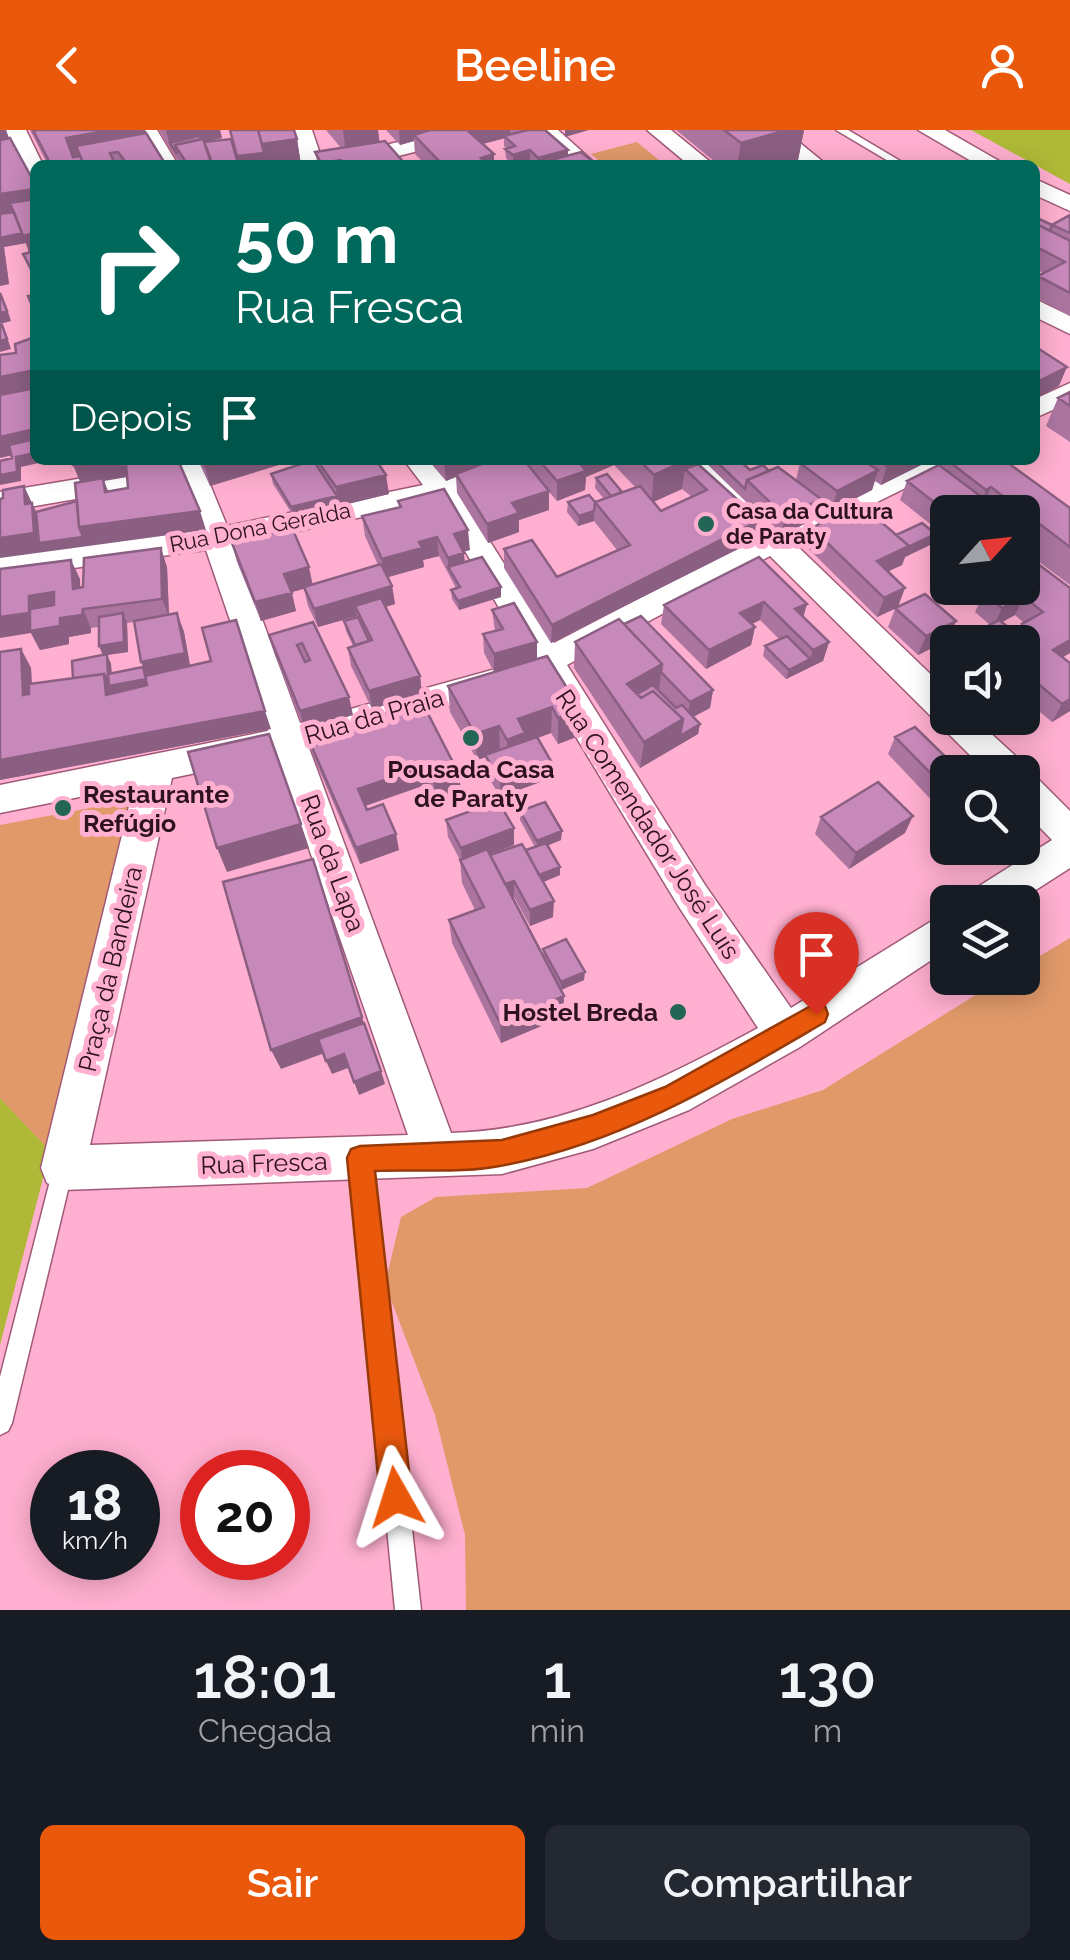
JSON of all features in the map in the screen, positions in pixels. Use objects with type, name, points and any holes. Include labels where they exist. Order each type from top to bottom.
[{"type":"street","points":[[15,130],[30,161]]},
{"type":"street","points":[[146,130],[164,160]]},
{"type":"street","points":[[301,130],[310,160]]},
{"type":"street","points":[[375,130],[402,159],[473,130]]},
{"type":"street","points":[[545,130],[580,160]]},
{"type":"street","points":[[658,130],[696,160]]},
{"type":"street","points":[[770,130],[804,160]]},
{"type":"street","points":[[928,130],[985,160]]},
{"type":"street","points":[[1040,189],[1066,202]]},
{"type":"street","points":[[1040,210],[1066,202]]},
{"type":"street","points":[[1040,310],[1070,326]]},
{"type":"street","points":[[1040,407],[1070,391]]},
{"type":"street","points":[[0,502],[188,465]]},
{"type":"street","name":"Rua da Lapa","points":[[188,465],[438,1155]]},
{"type":"street","name":"Rua Comendador José Luís","points":[[422,465],[443,490],[692,896],[785,1034]]},
{"type":"street","name":"Rua Dona Geralda","points":[[0,567],[217,538],[443,490],[502,465]]},
{"type":"street","points":[[697,465],[930,694]]},
{"type":"street","name":"Rua da Praia","points":[[0,799],[289,740],[524,672],[775,540],[930,465]]},
{"type":"street","points":[[971,735],[992,755]]},
{"type":"street","name":"Praça da Bandeira","points":[[63,1168],[156,769]]},
{"type":"street","points":[[1040,804],[1070,834]]},
{"type":"street","points":[[1013,885],[1070,848]]},
{"type":"street","name":"Rua Fresca","points":[[63,1168],[502,1153],[593,1128],[674,1096],[785,1034],[930,940]]},
{"type":"lane","points":[[841,130],[893,160]]},
{"type":"lane","points":[[360,1158],[408,1610]]},
{"type":"lane","points":[[0,1423],[63,1168]]},
{"type":"shaded area","points":[[971,130],[1070,130],[1070,184],[1040,168],[1040,160],[1026,160]]},
{"type":"shaded area","points":[[637,142],[659,160],[598,160],[591,154]]},
{"type":"shaded area","points":[[137,799],[50,1151],[0,1098],[0,825]]},
{"type":"shaded area","points":[[1070,938],[1070,1610],[466,1610],[465,1535],[435,1415],[385,1284],[401,1217],[436,1197],[587,1188],[732,1119],[823,1090],[976,995],[1040,995],[1040,956]]},
{"type":"shaded area","points":[[0,1098],[50,1151],[0,1345]]},
{"type":"building","points":[[33,130],[111,130],[66,138],[73,157],[80,156],[82,160],[48,160]]},
{"type":"building","points":[[230,130],[258,130],[264,153],[237,156]]},
{"type":"building","points":[[258,130],[294,130],[297,139],[262,144]]},
{"type":"building","points":[[430,130],[467,130],[494,154],[483,160],[438,160],[414,135]]},
{"type":"building","points":[[545,130],[568,150],[538,158],[530,150],[513,155],[505,149],[515,146],[504,136]]},
{"type":"building","points":[[724,130],[787,130],[741,143]]},
{"type":"building","points":[[146,133],[163,160],[124,160],[118,152],[110,153],[113,160],[82,160],[76,146]]},
{"type":"building","points":[[199,136],[201,139],[175,145],[177,154],[170,143]]},
{"type":"building","points":[[10,138],[30,175],[30,190],[0,194],[0,140]]},
{"type":"building","points":[[203,139],[211,160],[184,160],[175,145]]},
{"type":"building","points":[[231,139],[237,160],[210,160],[204,142]]},
{"type":"building","points":[[385,141],[402,160],[319,160],[315,152]]},
{"type":"building","points":[[581,152],[591,160],[551,160]]},
{"type":"building","points":[[30,200],[30,234],[23,236],[10,203]]},
{"type":"building","points":[[14,212],[22,233],[0,238],[0,214]]},
{"type":"building","points":[[1070,215],[1070,233],[1052,225]]},
{"type":"building","points":[[1040,219],[1052,225],[1050,231],[1040,226]]},
{"type":"building","points":[[1040,226],[1070,241],[1070,293],[1040,277],[1065,262],[1040,249]]},
{"type":"building","points":[[0,293],[7,311],[0,313]]},
{"type":"building","points":[[0,325],[7,339],[0,341]]},
{"type":"building","points":[[30,339],[30,371],[0,377],[0,355],[16,353],[15,344]]},
{"type":"building","points":[[1040,350],[1067,367],[1040,380]]},
{"type":"building","points":[[30,389],[30,430],[0,437],[0,395]]},
{"type":"building","points":[[1070,392],[1070,406],[1058,398]]},
{"type":"building","points":[[30,440],[30,454],[16,457],[17,472],[0,475],[0,461],[12,458],[9,445]]},
{"type":"building","points":[[126,465],[180,465],[200,511],[79,527],[75,483],[103,478],[105,492],[128,488]]},
{"type":"building","points":[[298,465],[316,465],[337,496],[291,507],[271,474]]},
{"type":"building","points":[[321,465],[379,465],[386,475],[336,487]]},
{"type":"building","points":[[479,465],[528,465],[549,491],[512,503],[519,513],[487,524],[456,474]]},
{"type":"building","points":[[543,465],[581,465],[586,471],[557,481]]},
{"type":"building","points":[[644,465],[676,465],[654,475]]},
{"type":"building","points":[[699,465],[760,520],[552,625],[504,549],[532,540],[557,577],[630,545],[595,502],[640,486],[661,511],[707,490],[685,469]]},
{"type":"building","points":[[720,465],[744,465],[750,470],[763,465],[769,471],[747,480],[745,489]]},
{"type":"building","points":[[803,465],[870,465],[878,470],[837,491]]},
{"type":"building","points":[[939,465],[979,495],[930,495],[930,499],[907,481]]},
{"type":"building","points":[[954,465],[1011,465],[1070,508],[1070,547],[1040,524],[1040,495],[1002,495],[991,487],[986,490]]},
{"type":"building","points":[[778,467],[821,499],[785,517],[747,480]]},
{"type":"building","points":[[607,474],[622,492],[611,496],[596,478]]},
{"type":"building","points":[[24,486],[25,504],[32,503],[34,533],[0,538],[3,490]]},
{"type":"building","points":[[444,489],[468,530],[454,534],[464,553],[448,558],[437,537],[419,542],[422,548],[382,559],[362,516],[401,507],[398,501]]},
{"type":"building","points":[[589,495],[595,502],[594,511],[579,516],[568,502]]},
{"type":"building","points":[[77,501],[83,537],[39,543],[36,512]]},
{"type":"building","points":[[858,502],[909,546],[877,561],[905,588],[884,598],[812,528]]},
{"type":"building","points":[[922,523],[930,529],[930,537],[908,547],[896,535]]},
{"type":"building","points":[[292,528],[309,567],[284,574],[292,593],[255,602],[232,543]]},
{"type":"building","points":[[161,548],[162,599],[83,609],[82,615],[60,618],[60,626],[30,631],[30,609],[54,605],[54,592],[29,596],[29,613],[0,617],[0,569],[71,560],[73,589],[83,587],[84,558]]},
{"type":"building","points":[[482,557],[501,587],[458,601],[451,590],[460,587],[448,567]]},
{"type":"building","points":[[759,557],[807,604],[795,609],[829,642],[813,650],[764,602],[740,613],[755,627],[709,650],[664,605]]},
{"type":"building","points":[[381,564],[392,586],[314,609],[304,587]]},
{"type":"building","points":[[1040,566],[1070,588],[1070,640],[1053,650],[1070,663],[1070,699],[1062,704],[1040,685],[1040,625],[1022,624],[1043,612],[1034,605],[1040,605]]},
{"type":"building","points":[[925,594],[930,605],[938,605],[956,621],[930,625],[930,634],[926,636],[895,608]]},
{"type":"building","points":[[381,598],[420,676],[369,691],[348,648],[372,640],[355,606]]},
{"type":"building","points":[[514,603],[537,642],[494,654],[483,634],[503,629],[492,610]]},
{"type":"building","points":[[123,613],[124,642],[99,646],[99,617]]},
{"type":"building","points":[[177,613],[185,653],[141,662],[134,621]]},
{"type":"building","points":[[641,616],[713,690],[690,702],[661,672],[662,664],[624,624]]},
{"type":"building","points":[[358,617],[369,641],[355,645],[344,621]]},
{"type":"building","points":[[619,619],[662,664],[627,684],[641,698],[653,691],[683,719],[644,742],[575,642]]},
{"type":"building","points":[[236,620],[265,711],[0,760],[0,652],[21,649],[23,695],[29,694],[29,684],[104,674],[106,695],[147,685],[145,676],[211,661],[202,628]]},
{"type":"building","points":[[313,622],[349,697],[300,711],[269,635]],"holes":[[[302,643],[310,660],[305,662],[297,645]]]},
{"type":"building","points":[[787,636],[810,659],[789,670],[765,646]]},
{"type":"building","points":[[107,654],[108,676],[73,678],[72,661]]},
{"type":"building","points":[[547,656],[581,710],[558,718],[552,707],[518,719],[525,733],[507,740],[499,726],[475,734],[448,686]]},
{"type":"building","points":[[143,667],[146,679],[109,686],[108,674]]},
{"type":"building","points":[[653,685],[676,708],[682,705],[700,724],[680,736],[683,719],[653,691],[641,698],[637,694]]},
{"type":"building","points":[[422,702],[459,774],[434,783],[426,766],[358,789],[367,810],[383,804],[396,834],[356,848],[308,738]]},
{"type":"building","points":[[915,727],[944,755],[930,755],[930,773],[895,737]]},
{"type":"building","points":[[269,734],[301,824],[217,848],[188,752]]},
{"type":"building","points":[[537,737],[551,761],[500,780],[485,755]]},
{"type":"building","points":[[878,782],[913,816],[856,853],[821,817]]},
{"type":"building","points":[[498,801],[514,828],[461,848],[446,820]]},
{"type":"building","points":[[545,802],[562,831],[537,841],[520,811]]},
{"type":"building","points":[[546,843],[560,867],[539,875],[526,850]]},
{"type":"building","points":[[522,844],[554,901],[530,910],[514,881],[505,884],[490,855]]},
{"type":"building","points":[[487,849],[564,996],[500,1023],[449,920],[484,907],[460,860]]},
{"type":"building","points":[[313,859],[362,1017],[271,1050],[223,882]]},
{"type":"building","points":[[566,939],[585,972],[561,982],[543,949]]},
{"type":"building","points":[[364,1023],[381,1071],[354,1082],[344,1054],[326,1061],[318,1039]]},
{"type":"place","name":"Casa da Cultura de Paraty","points":[[706,524]]},
{"type":"place","name":"Pousada Casa de Paraty","points":[[471,738]]},
{"type":"place","name":"Restaurante Refúgio","points":[[63,808]]},
{"type":"place","name":"Hostel Breda","points":[[678,1012]]},
{"type":"route","points":[[396,1497],[360,1158],[502,1153],[593,1128],[674,1096],[816,1014]]}]
